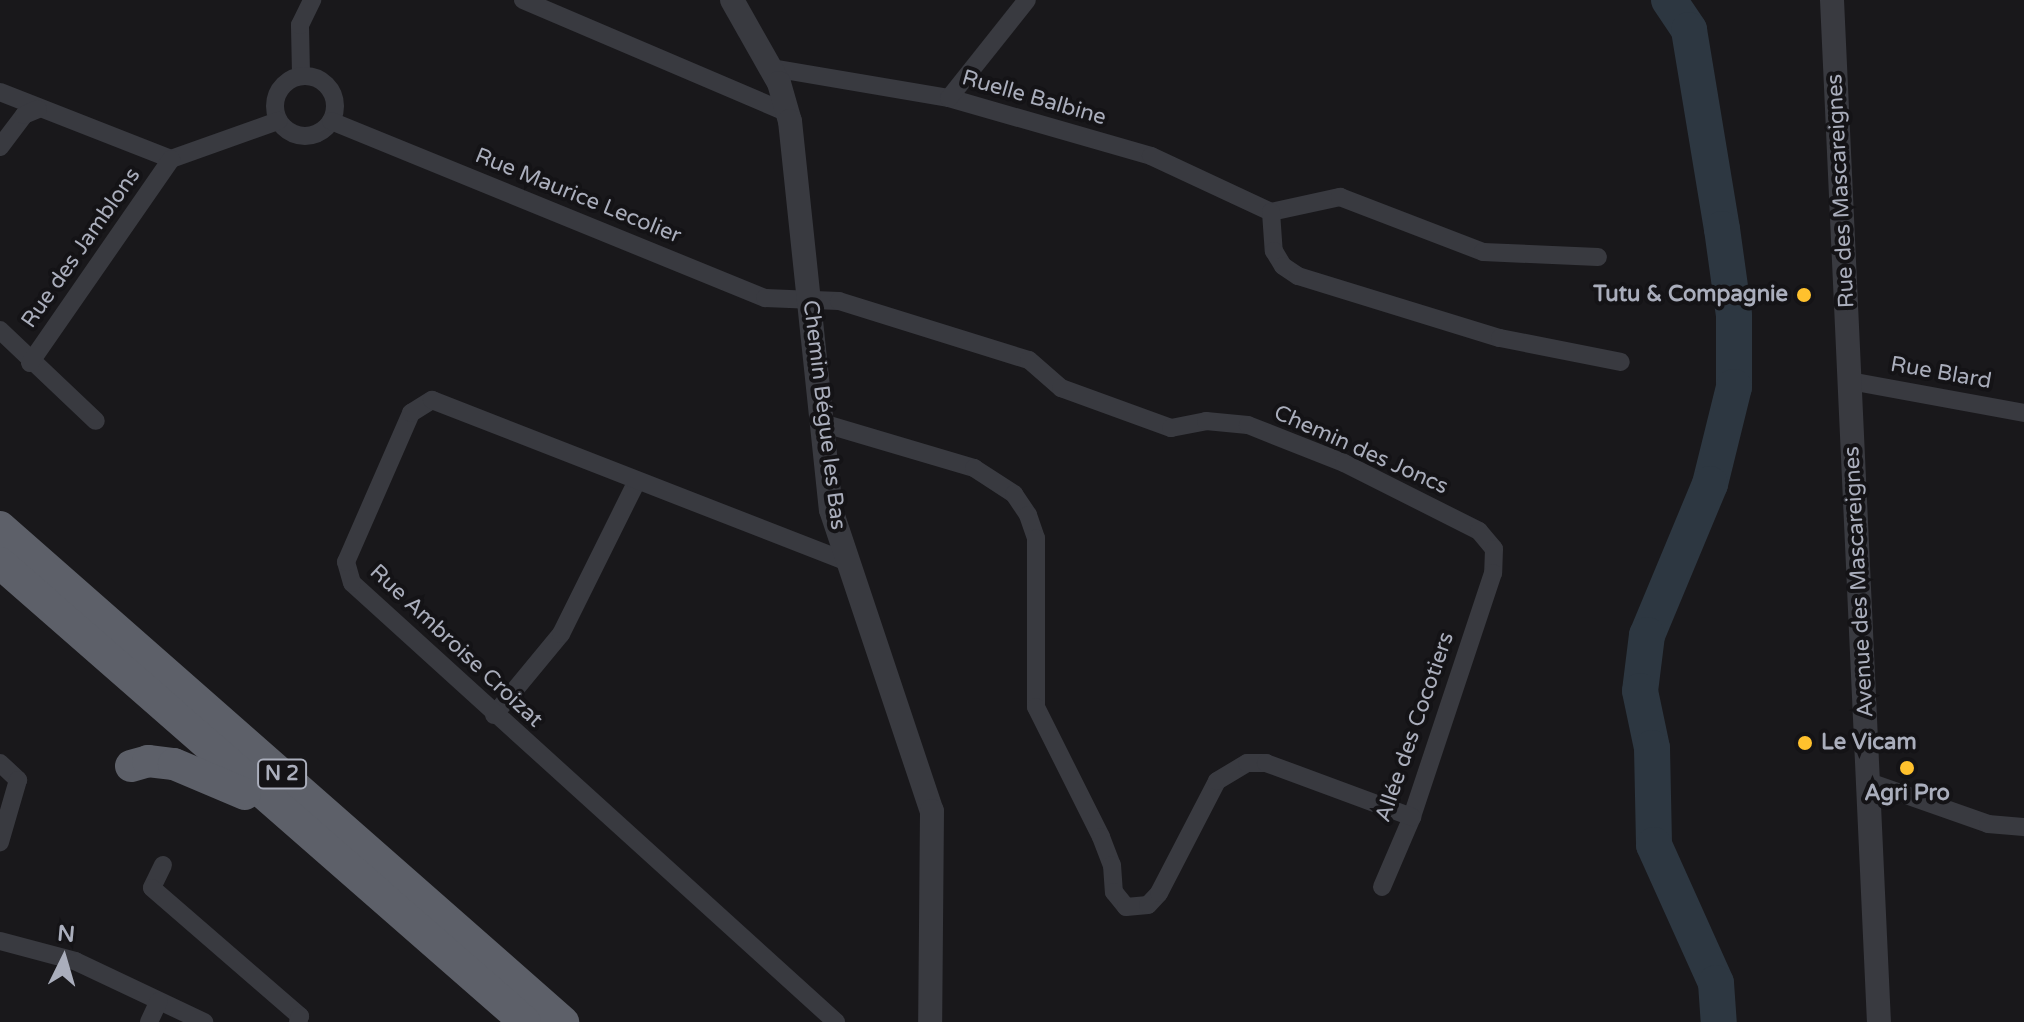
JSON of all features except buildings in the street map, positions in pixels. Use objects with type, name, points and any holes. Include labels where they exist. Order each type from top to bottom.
[{"type":"highway","name":"N 2","points":[[0,527],[563,1022]]},
{"type":"highway","name":"N 2","points":[[0,563],[525,1022]]},
{"type":"highway","points":[[131,766],[148,761],[207,774],[291,819]]},
{"type":"street","points":[[301,74],[300,25],[312,0]]},
{"type":"street","points":[[523,0],[788,113]]},
{"type":"street","name":"Chemin Bégue les Bas","points":[[732,0],[772,68],[788,113],[831,510],[845,561],[932,811],[930,1022]]},
{"type":"street","points":[[949,98],[1027,0]]},
{"type":"street","name":"Rue des Mascareignes","points":[[1832,0],[1850,381]]},
{"type":"street","name":"Ruelle Balbine","points":[[772,68],[949,98],[1151,156],[1271,212]]},
{"type":"street","points":[[301,74],[329,87],[334,98],[331,121],[311,136],[286,131],[278,121],[279,89],[301,74]]},
{"type":"street","points":[[0,92],[171,159],[278,121]]},
{"type":"street","points":[[0,147],[24,115],[38,109]]},
{"type":"street","name":"Rue Maurice Lecolier","points":[[331,121],[765,298],[809,298]]},
{"type":"street","name":"Rue des Jamblons","points":[[30,363],[171,159]]},
{"type":"street","points":[[1598,257],[1483,252],[1340,197],[1271,212],[1274,251],[1283,266],[1298,276],[1500,338],[1621,362]]},
{"type":"street","name":"Chemin des Joncs","points":[[809,298],[839,301],[1029,360],[1061,388],[1171,428],[1227,420],[1344,463],[1479,531],[1494,549],[1490,582]]},
{"type":"street","points":[[0,330],[30,363],[96,421]]},
{"type":"street","name":"Rue Blard","points":[[1850,381],[2024,413]]},
{"type":"street","name":"Avenue des Mascareignes","points":[[1850,381],[1879,1022]]},
{"type":"street","name":"Rue Ambroise Croizat","points":[[836,1022],[494,715],[346,573],[346,562],[411,413],[419,404],[442,401],[636,483],[845,561]]},
{"type":"street","points":[[822,423],[974,468],[1014,494],[1028,515],[1036,538],[1036,707],[1101,837],[1112,865],[1114,892],[1126,907],[1148,905],[1159,893],[1217,781],[1247,763],[1266,763],[1412,817]]},
{"type":"street","points":[[494,715],[561,634],[636,483]]},
{"type":"street","name":"Allée des Cocotiers","points":[[1382,887],[1412,817],[1490,582]]},
{"type":"street","points":[[0,763],[18,780],[0,842]]},
{"type":"street","points":[[1869,782],[1988,824],[2024,827]]},
{"type":"street","points":[[163,865],[152,888],[302,1020]]},
{"type":"street","points":[[0,941],[75,961],[204,1022]]},
{"type":"street","points":[[149,1022],[159,1001]]},
{"type":"waterway","points":[[1669,0],[1689,30],[1734,315],[1734,387],[1710,484],[1647,635],[1640,691],[1652,748],[1654,845],[1716,983],[1719,1022]]},
{"type":"place","name":"Tutu & Compagnie","points":[[1804,295]]},
{"type":"place","name":"Le Vicam","points":[[1805,743]]},
{"type":"place","name":"Agri Pro","points":[[1907,768]]}]
